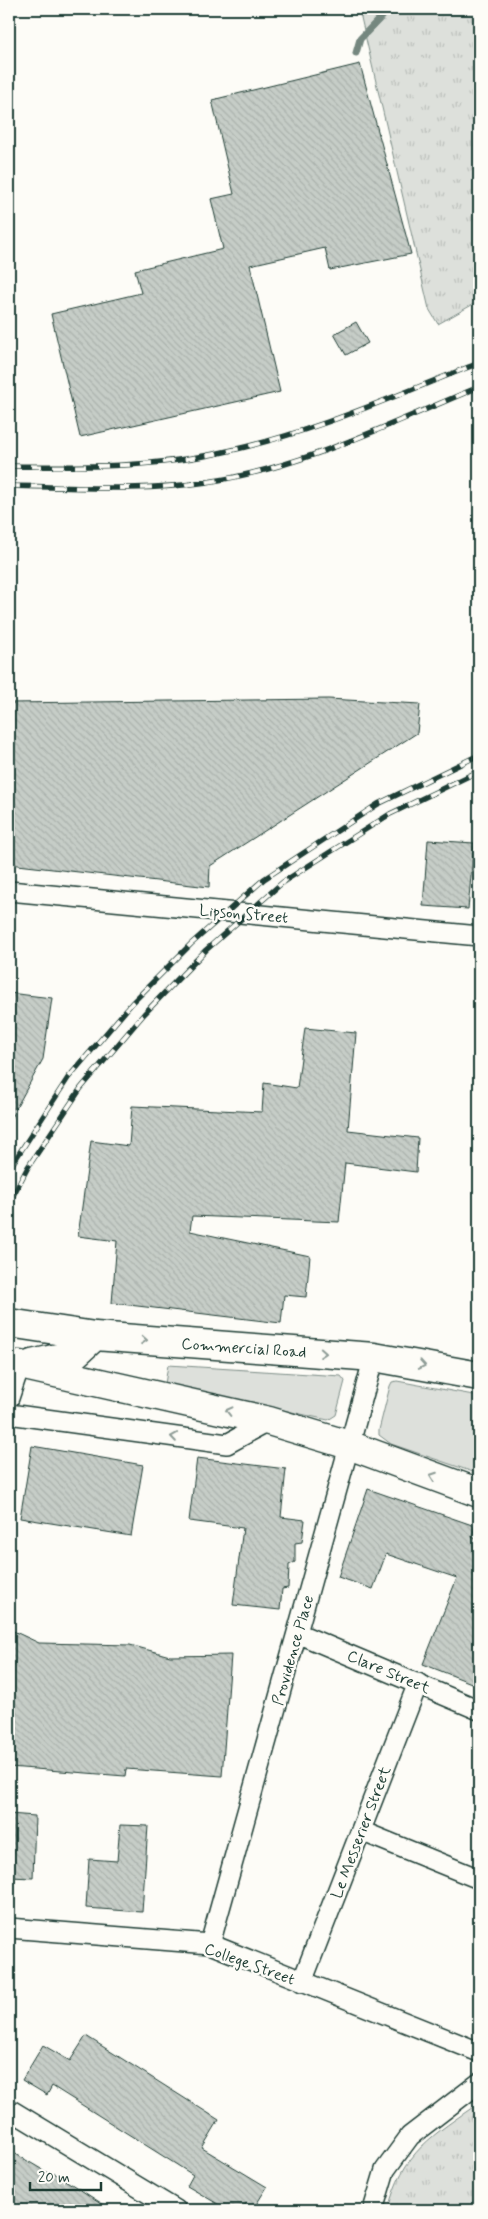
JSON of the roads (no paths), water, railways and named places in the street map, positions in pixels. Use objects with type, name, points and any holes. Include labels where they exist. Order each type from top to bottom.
[{"type":"main road","name":"Commercial Road","points":[[9,1324],[95,1336],[374,1357],[479,1376]]},
{"type":"main road","points":[[13,1363],[46,1362],[75,1354],[95,1336]]},
{"type":"main road","points":[[13,1363],[269,1421],[349,1445],[479,1493]]},
{"type":"street","name":"Lipson Street","points":[[9,891],[479,936]]},
{"type":"street","name":"Providence Place","points":[[210,1944],[374,1357]]},
{"type":"street","points":[[9,1398],[13,1363]]},
{"type":"street","points":[[9,1414],[227,1444],[269,1421]]},
{"type":"street","name":"Clare Street","points":[[297,1633],[479,1710]]},
{"type":"street","name":"Le Messerier Street","points":[[302,1982],[418,1683]]},
{"type":"street","points":[[361,1831],[479,1879]]},
{"type":"street","name":"College Street","points":[[9,1928],[210,1944],[479,2052]]},
{"type":"street","points":[[372,2210],[385,2170],[410,2136],[479,2083]]},
{"type":"street","points":[[9,2109],[176,2210]]},
{"type":"waterway","points":[[356,53],[360,39],[389,9]]},
{"type":"railway","points":[[9,466],[119,465],[201,457],[292,434],[386,400],[479,363]]},
{"type":"railway","points":[[9,486],[158,487],[207,482],[242,475],[277,466],[346,443],[479,387]]},
{"type":"railway","points":[[9,1169],[68,1078],[132,1003],[191,944],[264,879],[378,804],[479,755]]},
{"type":"railway","points":[[9,1203],[28,1167],[81,1088],[144,1014],[206,950],[283,882],[390,814],[479,771]]}]
